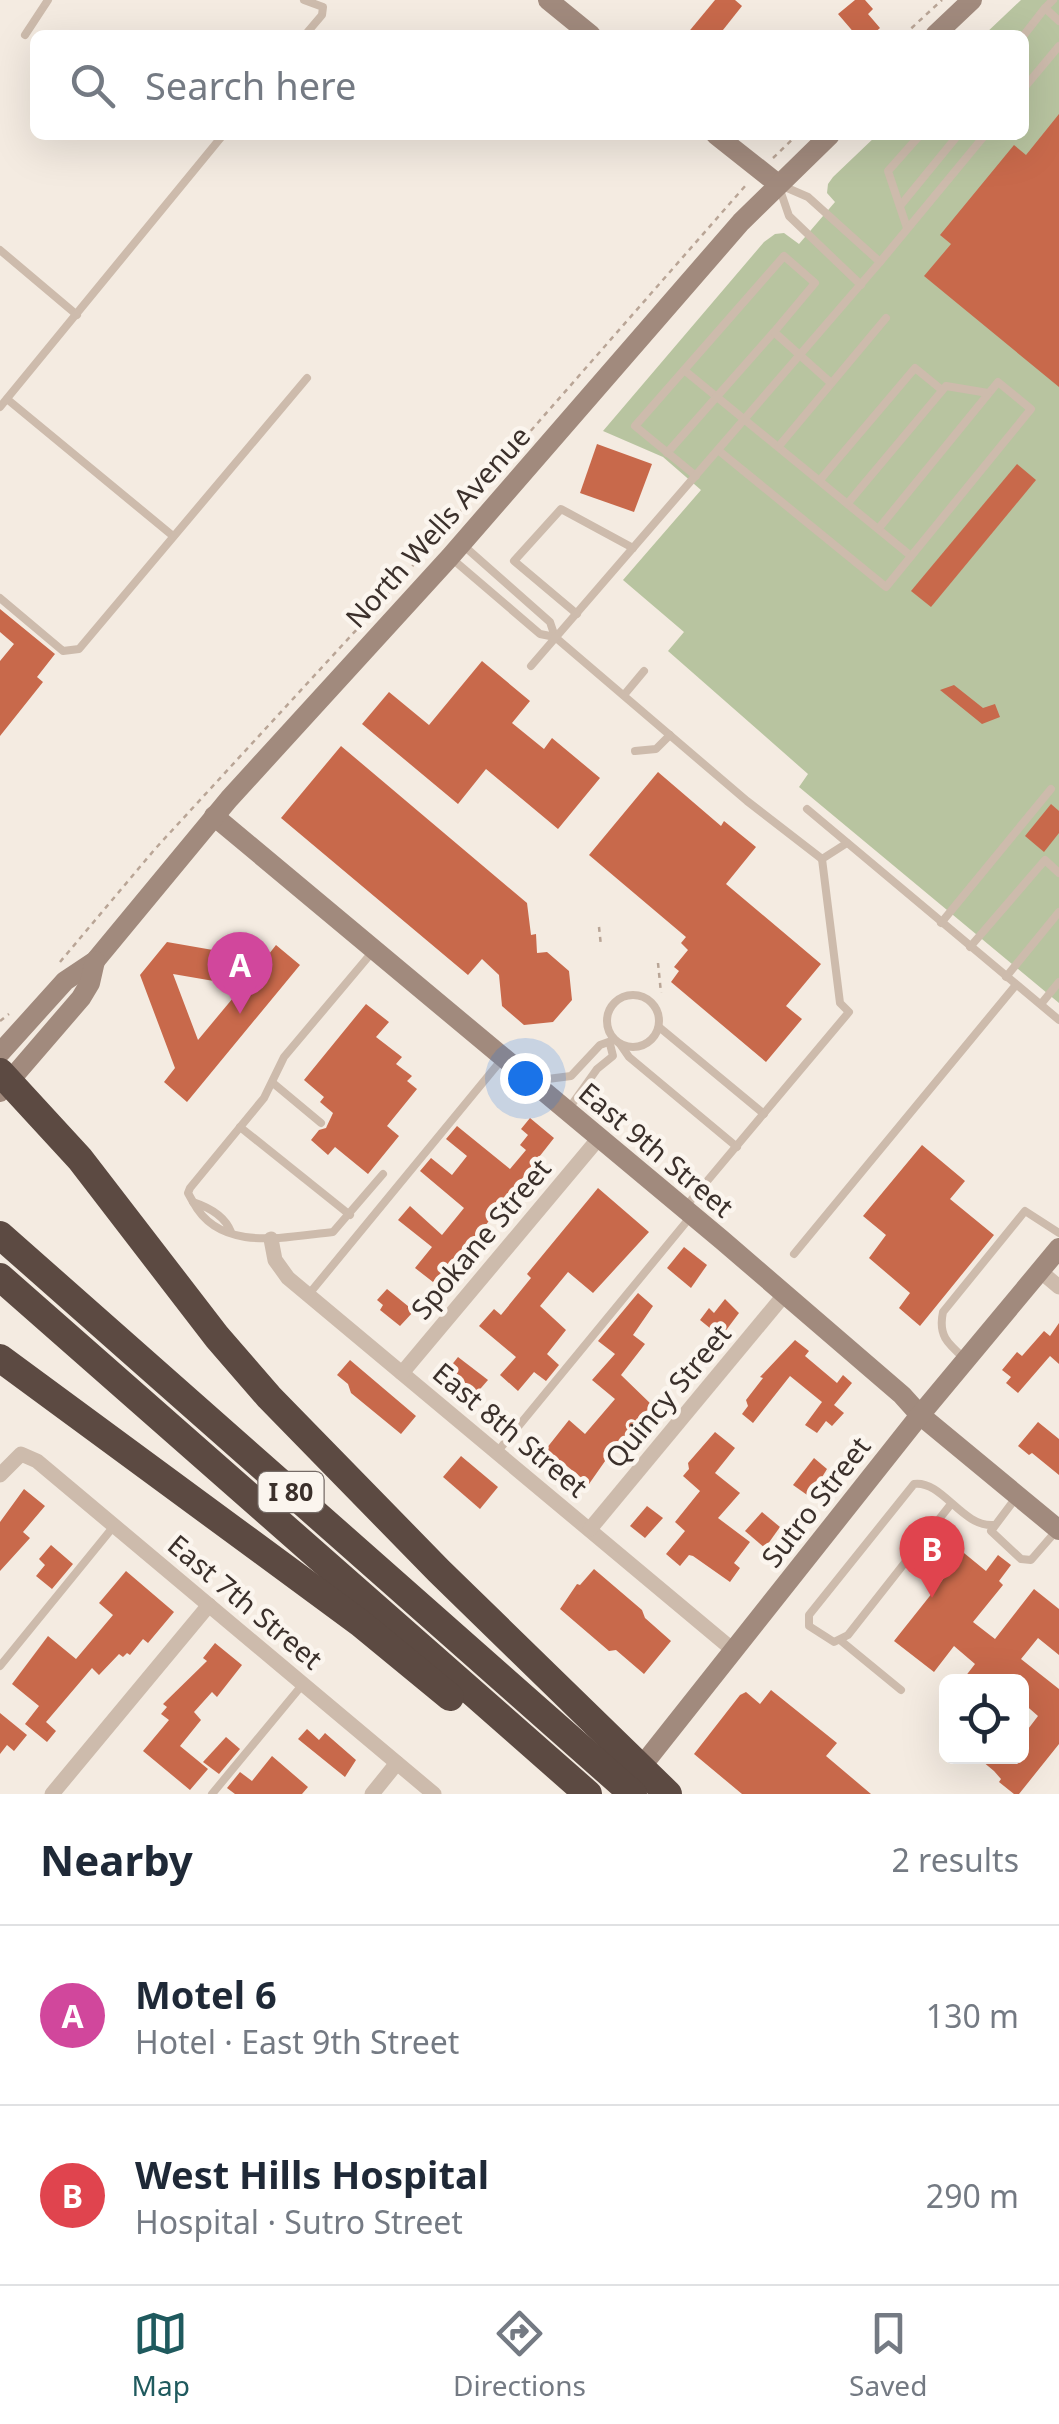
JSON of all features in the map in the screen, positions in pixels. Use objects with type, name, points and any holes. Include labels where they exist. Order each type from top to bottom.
[{"type":"highway","points":[[3,1082],[117,1205],[217,1336],[270,1397],[594,1742],[668,1794]]},
{"type":"highway","name":"I 80","points":[[0,1235],[594,1742],[633,1794]]},
{"type":"highway","name":"I 80","points":[[0,1277],[562,1782],[588,1794]]},
{"type":"highway","points":[[0,1358],[360,1623],[562,1782]]},
{"type":"street","points":[[548,0],[585,30]]},
{"type":"street","points":[[941,30],[965,3]]},
{"type":"street","points":[[722,140],[778,184]]},
{"type":"street","name":"North Wells Avenue","points":[[0,1053],[65,981],[95,961],[214,816],[456,551],[741,222],[825,140]]},
{"type":"street","name":"East 9th Street","points":[[214,816],[785,1294],[1058,1530]]},
{"type":"street","name":"North Wells Avenue","points":[[3,1082],[81,998],[90,983],[95,961]]},
{"type":"street","name":"Spokane Street","points":[[402,1372],[599,1138]]},
{"type":"street","name":"East 8th Street","points":[[271,1239],[280,1269],[308,1294],[733,1650]]},
{"type":"street","name":"Sutro Street","points":[[620,1794],[920,1414],[1059,1248]]},
{"type":"street","points":[[1040,1271],[1059,1287]]},
{"type":"street","name":"Quincy Street","points":[[590,1530],[785,1294]]},
{"type":"street","name":"East 7th Street","points":[[0,1474],[21,1454],[37,1461],[434,1794]]},
{"type":"street","points":[[52,1794],[209,1605]]},
{"type":"street","points":[[372,1794],[397,1763]]},
{"type":"lane","points":[[25,35],[48,0]]},
{"type":"lane","points":[[304,0],[323,7],[322,15],[309,30]]},
{"type":"lane","points":[[1028,30],[1053,0]]},
{"type":"lane","points":[[1045,8],[1059,20]]},
{"type":"lane","points":[[1029,82],[1059,46]]},
{"type":"lane","points":[[0,407],[220,140]]},
{"type":"lane","points":[[907,228],[888,171],[916,140]]},
{"type":"lane","points":[[900,206],[954,140]]},
{"type":"lane","points":[[531,666],[861,285],[981,140]]},
{"type":"lane","points":[[778,184],[808,197],[880,262]]},
{"type":"lane","points":[[778,184],[790,216],[861,285]]},
{"type":"lane","points":[[0,250],[77,315]]},
{"type":"lane","points":[[668,453],[814,283],[784,256],[635,426],[696,476]]},
{"type":"lane","points":[[779,446],[886,318]]},
{"type":"lane","points":[[774,332],[831,383]]},
{"type":"lane","points":[[820,480],[916,368],[942,390]]},
{"type":"lane","points":[[684,370],[911,556]]},
{"type":"lane","points":[[0,598],[63,651],[79,649],[307,378]]},
{"type":"lane","points":[[718,450],[886,588],[1031,410],[998,382],[879,528]]},
{"type":"lane","points":[[848,502],[946,386],[988,393]]},
{"type":"lane","points":[[7,398],[173,536]]},
{"type":"lane","points":[[577,614],[514,561],[560,509],[633,548]]},
{"type":"lane","points":[[456,551],[550,622],[555,637]]},
{"type":"lane","points":[[456,551],[540,634],[555,637],[746,801],[822,860],[840,1003],[849,1012],[737,1147],[497,1452]]},
{"type":"lane","points":[[624,696],[644,671]]},
{"type":"lane","points":[[635,751],[656,749],[670,735]]},
{"type":"lane","points":[[941,923],[1051,789]]},
{"type":"lane","points":[[807,809],[1059,1020]]},
{"type":"lane","points":[[822,860],[847,842]]},
{"type":"lane","points":[[970,947],[1045,860],[1059,872]]},
{"type":"lane","points":[[1006,977],[1059,912]]},
{"type":"lane","points":[[374,950],[284,1057],[272,1083],[188,1193],[193,1202],[208,1207],[228,1224],[231,1232],[271,1239],[332,1232],[383,1174]]},
{"type":"lane","points":[[1041,1004],[1059,982]]},
{"type":"lane","points":[[794,1254],[1016,986]]},
{"type":"lane","points":[[531,1081],[571,1076],[600,1045],[614,1043],[636,1048],[644,1045],[656,1034],[659,1017],[643,997],[625,996],[611,1006],[608,1032],[614,1043],[737,1147]]},
{"type":"lane","points":[[658,1026],[764,1114]]},
{"type":"lane","points":[[567,1111],[598,1069],[614,1056],[614,1043]]},
{"type":"lane","points":[[308,1294],[503,1058]]},
{"type":"lane","points":[[272,1083],[320,1122]]},
{"type":"lane","points":[[240,1127],[350,1215]]},
{"type":"lane","points":[[966,1360],[944,1340],[943,1312],[1025,1211],[1059,1233]]},
{"type":"lane","points":[[901,1690],[840,1640],[825,1639],[808,1626],[809,1614],[914,1484],[924,1484],[975,1522],[993,1525]]},
{"type":"lane","points":[[1018,1496],[993,1525],[994,1536],[1027,1562],[1058,1530]]},
{"type":"lane","points":[[840,1640],[848,1635],[951,1504]]},
{"type":"lane","points":[[0,1666],[114,1525]]},
{"type":"lane","points":[[212,1794],[303,1684]]},
{"type":"path","points":[[909,30],[942,0]]},
{"type":"path","points":[[56,968],[166,836],[359,628],[760,170],[792,140]]},
{"type":"path","points":[[599,927],[601,946]]},
{"type":"path","points":[[658,963],[661,993]]},
{"type":"path","points":[[0,1021],[20,1005]]},
{"type":"green space","points":[[1021,0],[1059,0],[1059,1003],[799,787],[808,774],[668,651],[684,632],[623,580],[701,490],[663,457],[603,431],[764,242],[784,233],[799,244],[835,202],[827,193],[828,184],[872,140],[1029,140],[1029,30],[989,30]]},
{"type":"building","points":[[715,0],[735,0],[742,6],[723,30],[690,30]]},
{"type":"building","points":[[855,0],[865,0],[873,9],[868,14],[880,28],[852,30],[838,14]]},
{"type":"building","points":[[1059,114],[1059,387],[924,276],[951,244],[940,235],[1014,145],[1026,155]]},
{"type":"building","points":[[597,444],[652,464],[634,512],[580,493]]},
{"type":"building","points":[[1017,464],[1036,480],[931,607],[911,591]]},
{"type":"building","points":[[0,609],[55,654],[37,677],[43,682],[0,736],[0,661],[14,644],[0,632]]},
{"type":"building","points":[[482,661],[530,701],[512,723],[544,749],[552,738],[600,778],[558,829],[486,769],[458,804],[362,724],[389,692],[429,725]]},
{"type":"building","points":[[954,685],[983,708],[995,704],[1000,717],[982,724],[940,690]]},
{"type":"building","points":[[341,746],[527,903],[537,953],[547,952],[569,971],[572,1000],[553,1022],[524,1025],[502,1006],[499,975],[482,959],[468,975],[281,818]]},
{"type":"building","points":[[658,772],[721,826],[724,821],[756,847],[726,884],[821,964],[786,1006],[802,1019],[766,1062],[671,982],[679,971],[674,967],[688,950],[681,943],[686,937],[589,855]]},
{"type":"building","points":[[1051,804],[1059,811],[1059,833],[1044,852],[1025,836]]},
{"type":"building","points":[[167,942],[265,959],[276,945],[300,965],[187,1102],[164,1082],[175,1068],[140,975]],"holes":[[[173,974],[243,986],[198,1040]]]},
{"type":"building","points":[[366,1004],[389,1022],[376,1037],[402,1057],[396,1064],[412,1076],[407,1081],[417,1089],[387,1126],[399,1136],[368,1174],[335,1147],[328,1155],[311,1140],[326,1128],[333,1113],[320,1102],[324,1097],[304,1080]]},
{"type":"building","points":[[530,1118],[554,1138],[473,1246],[468,1242],[433,1282],[415,1268],[432,1247],[398,1220],[410,1206],[442,1235],[464,1208],[420,1171],[431,1158],[452,1175],[467,1156],[446,1139],[457,1126],[510,1169],[526,1150],[520,1145],[528,1135],[521,1129]]},
{"type":"building","points":[[922,1145],[965,1181],[950,1199],[994,1235],[920,1326],[899,1308],[910,1293],[869,1258],[886,1235],[863,1216]]},
{"type":"building","points":[[598,1188],[649,1232],[593,1293],[568,1272],[540,1306],[566,1330],[547,1354],[559,1365],[546,1381],[534,1372],[518,1391],[500,1375],[516,1357],[479,1326],[494,1309],[501,1315],[531,1278],[527,1274]]},
{"type":"building","points":[[684,1247],[707,1265],[691,1288],[667,1268]]},
{"type":"building","points":[[387,1289],[414,1311],[400,1326],[380,1310],[383,1305],[377,1300]]},
{"type":"building","points":[[638,1293],[653,1306],[633,1335],[645,1344],[621,1375],[653,1406],[589,1484],[546,1449],[569,1420],[585,1434],[615,1399],[592,1380],[615,1354],[598,1341]]},
{"type":"building","points":[[725,1299],[739,1313],[721,1337],[700,1320],[709,1308],[714,1313]]},
{"type":"building","points":[[1059,1323],[1059,1364],[1050,1356],[1018,1393],[1006,1383],[1011,1377],[1002,1370],[1017,1352],[1022,1356],[1044,1331],[1050,1336]]},
{"type":"building","points":[[795,1340],[809,1351],[805,1356],[837,1383],[843,1375],[852,1383],[834,1405],[844,1413],[832,1426],[826,1421],[817,1433],[805,1425],[822,1402],[790,1376],[753,1423],[742,1414],[748,1406],[746,1400],[763,1378],[760,1377]]},
{"type":"building","points":[[458,1357],[488,1380],[474,1396],[446,1372]]},
{"type":"building","points":[[350,1360],[416,1416],[401,1434],[351,1393],[348,1384],[337,1375]]},
{"type":"building","points":[[1038,1422],[1059,1439],[1059,1475],[1018,1446]]},
{"type":"building","points":[[715,1432],[735,1448],[715,1473],[740,1493],[718,1518],[750,1542],[734,1563],[740,1568],[730,1582],[693,1556],[689,1555],[680,1566],[666,1554],[685,1531],[675,1522],[700,1491],[683,1476],[689,1469],[688,1463]]},
{"type":"building","points":[[461,1456],[498,1487],[480,1509],[443,1477]]},
{"type":"building","points":[[814,1458],[827,1469],[810,1497],[793,1485]]},
{"type":"building","points":[[24,1489],[45,1506],[23,1532],[30,1538],[0,1571],[0,1522]]},
{"type":"building","points":[[647,1506],[663,1518],[645,1538],[630,1526]]},
{"type":"building","points":[[762,1512],[780,1527],[765,1548],[745,1531]]},
{"type":"building","points":[[51,1545],[73,1564],[52,1589],[36,1576],[45,1565],[39,1559]]},
{"type":"building","points":[[964,1553],[986,1571],[998,1555],[1011,1565],[999,1581],[1003,1585],[973,1622],[995,1639],[1034,1589],[1059,1609],[1059,1655],[1038,1638],[1021,1659],[1059,1689],[1059,1744],[1019,1794],[999,1782],[1001,1779],[986,1764],[1029,1764],[1029,1728],[1038,1716],[1029,1708],[1029,1674],[967,1674],[975,1664],[954,1646],[934,1672],[894,1641]]},
{"type":"building","points":[[594,1569],[671,1641],[644,1674],[616,1650],[609,1651],[560,1609],[577,1584]]},
{"type":"building","points":[[126,1571],[174,1612],[148,1643],[143,1639],[130,1655],[119,1654],[99,1675],[92,1668],[46,1722],[56,1731],[47,1742],[25,1724],[39,1706],[12,1684],[48,1636],[76,1659],[113,1615],[99,1603]]},
{"type":"building","points":[[215,1643],[242,1665],[217,1697],[212,1692],[194,1712],[201,1720],[180,1746],[208,1769],[190,1790],[143,1751],[169,1720],[161,1714],[167,1707],[163,1704],[207,1661],[203,1658]]},
{"type":"building","points":[[771,1690],[837,1743],[826,1756],[871,1794],[742,1794],[694,1754],[740,1695],[746,1692],[760,1704]]},
{"type":"building","points":[[0,1713],[27,1735],[14,1751],[7,1745],[0,1754]]},
{"type":"building","points":[[307,1729],[319,1740],[325,1733],[356,1760],[345,1777],[298,1739]]},
{"type":"building","points":[[226,1737],[240,1749],[219,1774],[203,1762]]},
{"type":"building","points":[[272,1756],[308,1787],[302,1794],[235,1794],[227,1788],[240,1772],[252,1781]]},
{"type":"place","name":"Motel 6","points":[[240,1014]]},
{"type":"place","name":"West Hills Hospital","points":[[932,1598]]}]
